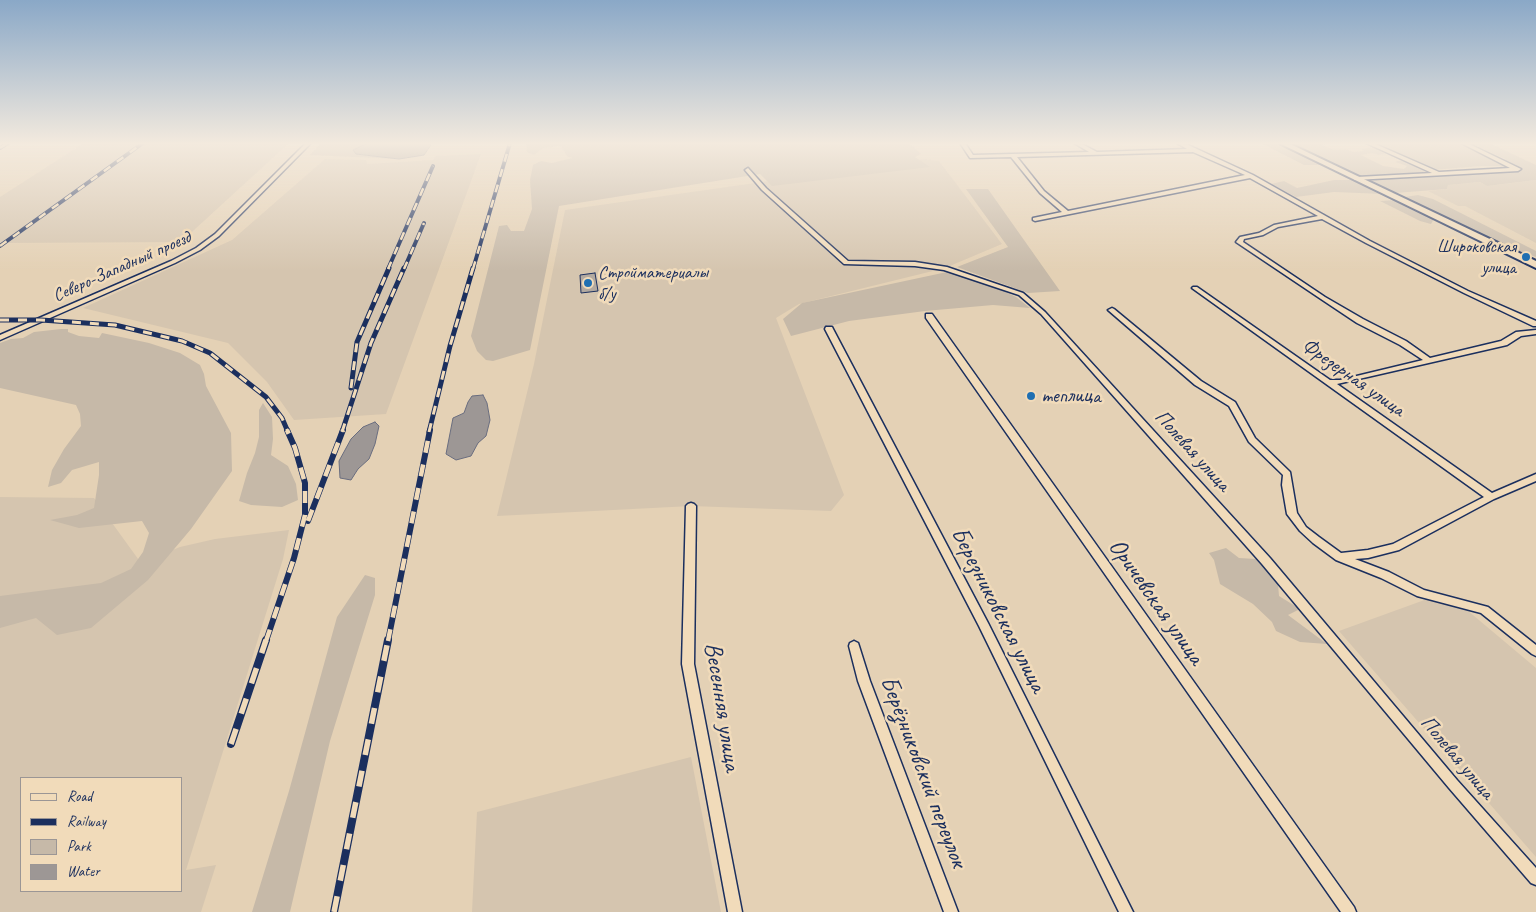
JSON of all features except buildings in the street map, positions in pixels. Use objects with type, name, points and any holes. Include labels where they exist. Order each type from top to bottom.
[{"type":"street","name":"Северо-Западный проезд","points":[[0,338],[173,262],[198,249],[217,235],[266,186]]},
{"type":"street","name":"Полевая улица","points":[[761,186],[846,264],[915,264],[945,268],[1021,294],[1043,313],[1266,561],[1452,784],[1536,878]]},
{"type":"street","points":[[1036,186],[1067,213]]},
{"type":"street","points":[[1035,219],[1203,186]]},
{"type":"street","points":[[1267,186],[1322,217],[1466,292],[1536,324]]},
{"type":"street","points":[[1371,186],[1536,265]]},
{"type":"street","points":[[1322,217],[1276,226],[1261,234],[1242,238],[1239,242],[1323,298],[1428,360]]},
{"type":"street","name":"Фрезерная улица","points":[[1195,288],[1491,497]]},
{"type":"street","points":[[1112,310],[1198,383],[1232,404],[1252,440],[1287,474],[1292,514],[1303,529],[1316,540],[1340,557],[1385,575],[1421,593],[1484,610],[1536,651]]},
{"type":"street","name":"Оричевская улица","points":[[929,316],[1349,912]]},
{"type":"street","name":"Березниковская улица","points":[[829,329],[984,626],[1126,912]]},
{"type":"street","points":[[1328,382],[1340,382],[1504,343],[1519,334],[1536,332]]},
{"type":"street","points":[[1340,557],[1368,554],[1396,547],[1491,497],[1536,477]]},
{"type":"street","name":"Весенняя улица","points":[[691,506],[688,664],[735,912]]},
{"type":"street","name":"Берёзниковский переулок","points":[[854,646],[864,681],[951,912]]},
{"type":"shaded area","points":[[18,186],[243,186],[181,242],[0,243],[0,197]]},
{"type":"shaded area","points":[[295,186],[469,186],[386,414],[294,420],[267,382],[228,343],[83,308],[232,240]]},
{"type":"shaded area","points":[[737,186],[958,186],[1002,244],[945,268],[799,304],[776,318],[844,495],[831,511],[691,506],[497,516],[534,364],[565,210]]},
{"type":"shaded area","points":[[1448,186],[1536,186],[1536,243],[1465,206],[1458,206],[1428,191],[1447,189]]},
{"type":"shaded area","points":[[0,497],[94,498],[141,563],[180,547],[215,539],[289,530],[283,559],[186,870],[216,865],[201,912],[0,912]]},
{"type":"shaded area","points":[[1430,598],[1461,605],[1536,668],[1536,857],[1339,631]]},
{"type":"shaded area","points":[[691,757],[721,912],[472,912],[477,812]]},
{"type":"green space","points":[[530,186],[687,186],[559,206],[530,350],[493,361],[486,360],[477,351],[471,336],[499,226],[507,225],[511,231],[524,231],[532,209]]},
{"type":"green space","points":[[1274,186],[1292,186],[1297,188],[1308,186],[1364,186],[1383,194],[1334,192],[1296,197]]},
{"type":"green space","points":[[1378,186],[1448,186],[1447,189],[1388,192]]},
{"type":"green space","points":[[966,189],[988,189],[1060,291],[1028,293],[957,267],[1008,247]]},
{"type":"green space","points":[[1418,195],[1433,199],[1536,251],[1536,257],[1498,243],[1417,205],[1405,197]]},
{"type":"green space","points":[[1395,200],[1434,219],[1431,224],[1420,221],[1380,201]]},
{"type":"green space","points":[[947,272],[995,287],[1016,297],[1030,308],[993,305],[925,311],[849,321],[791,336],[783,319],[802,303]]},
{"type":"green space","points":[[68,329],[68,332],[79,336],[99,338],[102,333],[149,343],[180,353],[200,365],[206,386],[231,433],[232,471],[191,529],[148,580],[91,628],[57,635],[36,618],[0,628],[0,596],[101,583],[131,569],[143,552],[149,533],[142,521],[79,528],[50,520],[77,515],[94,508],[99,462],[72,470],[61,483],[48,487],[52,470],[64,449],[81,426],[80,414],[76,405],[0,388],[0,343],[11,339],[23,338],[34,332]]},
{"type":"green space","points":[[263,403],[272,417],[273,439],[271,455],[288,466],[296,484],[298,500],[282,507],[251,505],[239,501],[259,437],[259,410]]},
{"type":"green space","points":[[1226,548],[1239,558],[1256,559],[1278,584],[1279,596],[1300,609],[1288,615],[1327,644],[1300,642],[1276,631],[1272,622],[1253,604],[1220,584],[1214,560],[1209,553]]},
{"type":"green space","points":[[365,575],[375,578],[375,595],[330,741],[290,912],[252,912],[289,791],[337,617]]},
{"type":"water","points":[[483,395],[487,403],[490,420],[486,436],[478,443],[471,456],[456,460],[446,454],[453,418],[464,413],[472,396]]},
{"type":"water","points":[[375,422],[379,426],[369,459],[358,469],[351,480],[340,478],[339,461],[351,439],[363,427]]},
{"type":"railway","points":[[0,246],[84,186]]},
{"type":"railway","points":[[388,269],[424,186]]},
{"type":"railway","points":[[473,269],[498,186]]},
{"type":"railway","points":[[404,269],[424,223]]},
{"type":"railway","points":[[351,388],[357,342],[389,268]]},
{"type":"railway","points":[[342,432],[371,343],[404,268]]},
{"type":"railway","points":[[429,432],[450,346],[473,268]]},
{"type":"railway","points":[[0,320],[41,320],[115,325],[182,341],[210,353],[266,397],[282,418],[288,432]]},
{"type":"railway","points":[[266,641],[294,558],[305,515],[305,483],[295,448],[287,430]]},
{"type":"railway","points":[[308,521],[343,430]]},
{"type":"railway","points":[[388,641],[430,430]]},
{"type":"railway","points":[[231,744],[266,640]]},
{"type":"railway","points":[[334,912],[388,640]]},
{"type":"place","name":"Широковская улица","points":[[1526,257]]},
{"type":"place","name":"Стройматериалы б/у","points":[[588,283]]},
{"type":"place","name":"теплица","points":[[1031,396]]}]
